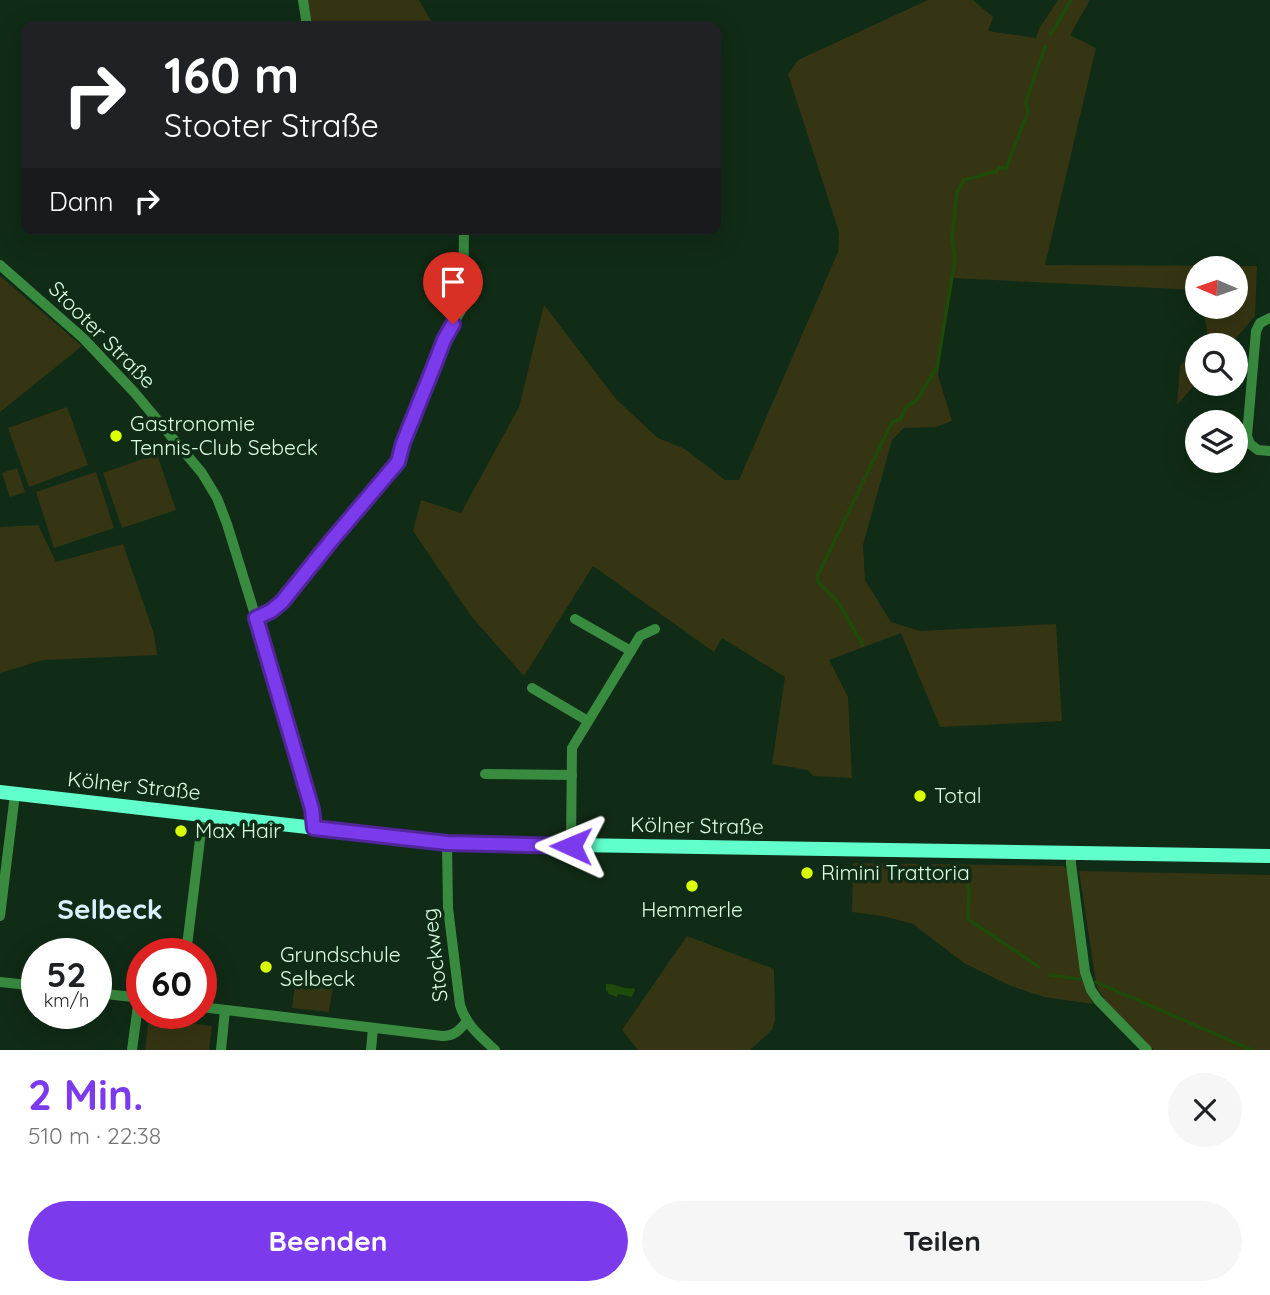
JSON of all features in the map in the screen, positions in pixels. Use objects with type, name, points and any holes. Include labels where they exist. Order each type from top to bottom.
[{"type":"main road","name":"Kölner Straße","points":[[7,793],[447,843],[1270,856]]},
{"type":"street","points":[[303,0],[306,21]]},
{"type":"street","points":[[256,618],[282,602],[398,462],[444,340],[463,307],[464,235]]},
{"type":"street","name":"Stooter Straße","points":[[0,265],[83,338],[134,392],[202,473],[217,498],[256,618],[312,809],[314,828]]},
{"type":"street","points":[[1270,318],[1260,323],[1256,331],[1247,436],[1250,444],[1258,450],[1270,451]]},
{"type":"street","points":[[575,619],[631,651]]},
{"type":"street","points":[[571,846],[572,748],[640,636],[655,629]]},
{"type":"street","points":[[532,688],[588,721]]},
{"type":"street","points":[[485,774],[572,775]]},
{"type":"street","points":[[0,916],[7,793]]},
{"type":"street","points":[[188,938],[203,815]]},
{"type":"street","name":"Stockweg","points":[[447,843],[449,925],[460,1005],[472,1029],[495,1050]]},
{"type":"street","points":[[1071,853],[1086,972],[1091,990],[1147,1050]]},
{"type":"street","points":[[0,982],[21,984]]},
{"type":"street","points":[[217,1009],[442,1036],[458,1032],[467,1021]]},
{"type":"street","points":[[221,1050],[225,1010]]},
{"type":"street","points":[[371,1050],[373,1028]]},
{"type":"street","points":[[132,1050],[135,1029]]},
{"type":"shaded area","points":[[307,0],[419,0],[431,21],[310,21]]},
{"type":"shaded area","points":[[928,0],[973,0],[993,17],[988,31],[1036,38],[1058,0],[1090,0],[1070,35],[1096,48],[1045,265],[1185,266],[1185,289],[952,278],[938,375],[952,421],[936,427],[904,428],[892,440],[863,545],[865,580],[891,622],[920,631],[1056,624],[1062,721],[940,727],[901,633],[829,660],[848,697],[852,778],[813,776],[808,770],[772,764],[785,677],[722,638],[714,652],[593,566],[524,676],[471,616],[413,531],[421,500],[461,513],[519,407],[544,305],[617,400],[658,438],[685,449],[725,480],[739,480],[838,252],[839,232],[788,74],[798,60]]},
{"type":"shaded area","points":[[1248,266],[1257,266],[1255,316],[1240,333],[1207,333],[1205,319],[1248,319]]},
{"type":"shaded area","points":[[0,276],[82,346],[0,412]]},
{"type":"shaded area","points":[[1185,361],[1185,396],[1177,405],[1180,366]]},
{"type":"shaded area","points":[[67,407],[88,465],[29,487],[8,428]]},
{"type":"shaded area","points":[[157,454],[176,510],[122,528],[103,473]]},
{"type":"shaded area","points":[[17,468],[25,492],[10,497],[2,473]]},
{"type":"shaded area","points":[[96,472],[114,528],[54,548],[36,492]]},
{"type":"shaded area","points":[[38,525],[56,562],[123,544],[154,634],[157,655],[43,660],[0,673],[0,527]]},
{"type":"shaded area","points":[[853,863],[1064,866],[1069,873],[1083,981],[1093,1004],[1044,997],[1011,986],[964,963],[913,924],[852,912]]},
{"type":"shaded area","points":[[1079,871],[1270,875],[1270,1050],[1154,1050],[1108,1004],[1097,988]]},
{"type":"shaded area","points":[[687,936],[774,969],[775,1020],[772,1030],[750,1050],[638,1050],[622,1030]]},
{"type":"shaded area","points":[[296,976],[334,980],[329,1012],[292,1008]]},
{"type":"shaded area","points":[[606,984],[635,990],[632,997],[618,994],[617,997],[609,994]]},
{"type":"shaded area","points":[[148,1029],[212,1029],[209,1050],[145,1050]]},
{"type":"waterway","points":[[1051,34],[1071,0]]},
{"type":"waterway","points":[[863,645],[838,602],[818,582],[817,577],[892,422],[901,419],[905,408],[917,400],[937,367],[955,259],[952,240],[957,192],[964,180],[997,171],[999,167],[1006,169],[1028,111],[1026,102],[1045,47]]},
{"type":"waterway","points":[[964,868],[969,891],[968,919],[1039,967]]},
{"type":"waterway","points":[[1050,975],[1080,979]]},
{"type":"waterway","points":[[1096,982],[1252,1050]]},
{"type":"place","name":"Gastronomie Tennis-Club Sebeck","points":[[116,436]]},
{"type":"place","name":"Total","points":[[920,796]]},
{"type":"place","name":"Max Hair","points":[[181,831]]},
{"type":"place","name":"Rimini Trattoria","points":[[807,873]]},
{"type":"place","name":"Hemmerle","points":[[692,886]]},
{"type":"place","name":"Grundschule Selbeck","points":[[266,967]]},
{"type":"district","name":"Selbeck","points":[[110,909]]},
{"type":"route","points":[[453,324],[444,340],[398,462],[282,602],[256,618],[312,809],[314,828],[447,843],[571,846]]}]
